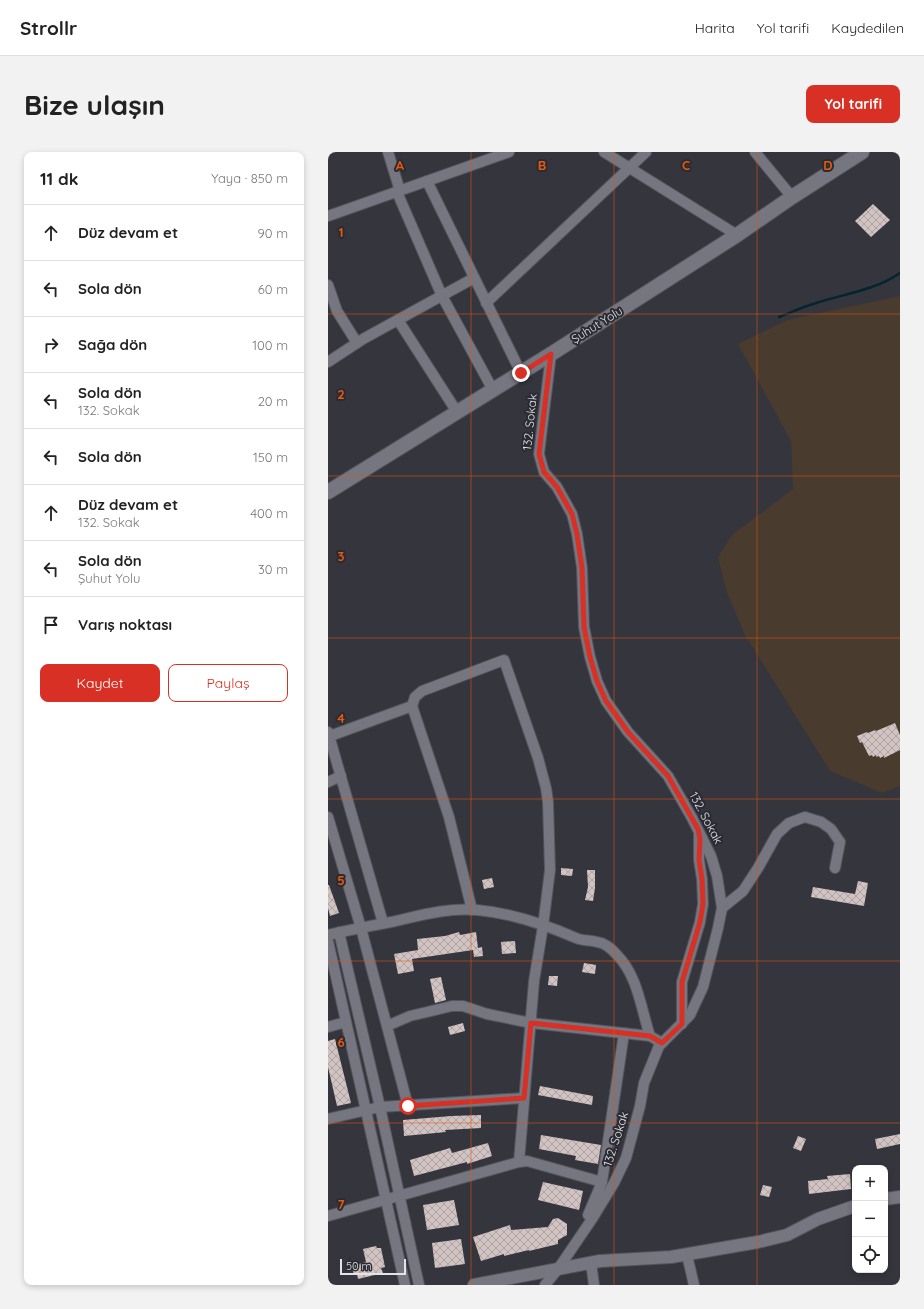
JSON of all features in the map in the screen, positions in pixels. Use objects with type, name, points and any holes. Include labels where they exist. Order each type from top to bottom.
[{"type":"main road","name":"Şuhut Yolu","points":[[328,492],[521,373],[738,235],[792,197],[862,152]]},
{"type":"street","points":[[388,152],[398,191],[442,296],[493,390]]},
{"type":"street","points":[[328,216],[509,152]]},
{"type":"street","points":[[604,152],[738,235]]},
{"type":"street","points":[[486,303],[646,152]]},
{"type":"street","points":[[755,152],[792,197]]},
{"type":"street","points":[[426,181],[521,373]]},
{"type":"street","points":[[328,362],[357,343],[474,278]]},
{"type":"street","points":[[328,284],[337,311],[357,343]]},
{"type":"street","points":[[398,320],[457,412]]},
{"type":"street","name":"132. Sokak","points":[[545,1285],[572,1249],[614,1183],[626,1158],[635,1127],[644,1083],[659,1046],[690,1015],[703,987],[722,908],[717,876],[711,856],[698,829],[668,776],[628,732],[606,701],[597,681],[584,627],[582,568],[577,534],[572,514],[557,487],[544,472],[539,454],[551,354]]},
{"type":"street","points":[[472,910],[449,817],[412,706],[415,697],[422,691],[504,660],[538,758],[548,802],[548,845],[550,870],[534,981],[519,1162]]},
{"type":"street","points":[[383,923],[329,734],[412,706]]},
{"type":"street","points":[[328,782],[341,776]]},
{"type":"street","points":[[722,908],[743,891],[758,868],[776,834],[789,823],[805,817],[821,822],[831,829],[840,842],[835,868]]},
{"type":"street","points":[[328,818],[362,928],[408,1106]]},
{"type":"street","points":[[682,1024],[682,982],[700,922],[703,904],[702,879],[699,860],[700,839],[698,829]]},
{"type":"street","points":[[328,935],[424,914],[472,910],[509,915],[558,930],[582,940],[599,942],[607,946],[618,955],[630,973],[637,989],[650,1036]]},
{"type":"street","points":[[339,932],[380,1107],[419,1285]]},
{"type":"street","points":[[328,941],[405,1285]]},
{"type":"street","points":[[387,1026],[410,1016],[452,1006],[463,1006],[487,1014],[531,1023],[650,1036],[662,1043]]},
{"type":"street","points":[[328,1027],[346,1022]]},
{"type":"street","points":[[572,1249],[602,1182],[624,1033]]},
{"type":"street","points":[[328,1119],[380,1107],[524,1098]]},
{"type":"street","points":[[328,1216],[527,1161],[602,1182]]},
{"type":"street","points":[[888,1199],[900,1197]]},
{"type":"street","points":[[474,1285],[600,1261],[649,1259],[687,1255],[758,1242],[787,1234],[818,1219],[852,1207]]},
{"type":"street","points":[[687,1255],[694,1285]]},
{"type":"street","points":[[591,1263],[594,1285]]},
{"type":"shaded area","points":[[900,296],[900,786],[882,793],[830,771],[745,635],[727,593],[718,557],[732,535],[793,489],[791,441],[738,344],[787,320]]},
{"type":"building","points":[[873,204],[890,220],[871,237],[855,221]]},
{"type":"building","points":[[895,723],[900,735],[900,750],[884,758],[884,756],[880,758],[879,756],[876,757],[876,755],[873,757],[872,755],[869,756],[862,742],[860,743],[857,736],[867,732],[876,731]]},
{"type":"building","points":[[561,868],[573,869],[572,876],[561,875]]},
{"type":"building","points":[[587,870],[595,870],[593,901],[585,900],[588,887]]},
{"type":"building","points":[[492,878],[494,887],[484,889],[482,880]]},
{"type":"building","points":[[858,881],[868,883],[864,906],[811,897],[813,887],[855,894]]},
{"type":"building","points":[[328,885],[339,913],[330,916],[328,908]]},
{"type":"building","points":[[459,932],[460,935],[476,932],[478,948],[482,947],[483,956],[474,957],[473,950],[412,959],[414,971],[398,974],[394,954],[418,950],[417,939],[445,936]]},
{"type":"building","points":[[515,941],[516,953],[502,954],[501,942]]},
{"type":"building","points":[[584,963],[596,965],[595,974],[582,972]]},
{"type":"building","points":[[549,976],[558,976],[557,986],[548,985]]},
{"type":"building","points":[[441,977],[446,1000],[435,1003],[430,979]]},
{"type":"building","points":[[463,1023],[465,1031],[450,1035],[448,1027]]},
{"type":"building","points":[[335,1039],[351,1103],[337,1106],[328,1067],[328,1041]]},
{"type":"building","points":[[540,1086],[593,1096],[592,1105],[538,1095]]},
{"type":"building","points":[[481,1115],[481,1128],[445,1130],[446,1132],[404,1136],[403,1120]]},
{"type":"building","points":[[900,1134],[900,1144],[877,1149],[875,1139]]},
{"type":"building","points":[[541,1135],[601,1145],[598,1164],[575,1160],[576,1156],[539,1149]]},
{"type":"building","points":[[798,1136],[806,1139],[801,1151],[793,1148]]},
{"type":"building","points":[[488,1143],[492,1156],[467,1164],[467,1162],[414,1176],[410,1160],[450,1148],[452,1153]]},
{"type":"building","points":[[850,1174],[851,1189],[809,1194],[808,1181],[828,1179],[827,1176]]},
{"type":"building","points":[[543,1182],[583,1191],[579,1210],[538,1200]]},
{"type":"building","points":[[763,1185],[772,1187],[769,1197],[760,1195]]},
{"type":"building","points":[[454,1200],[459,1225],[427,1230],[423,1205]]},
{"type":"building","points":[[558,1218],[567,1224],[567,1235],[558,1240],[558,1244],[504,1256],[504,1254],[481,1261],[473,1237],[510,1225],[511,1230],[548,1227],[553,1219]]},
{"type":"building","points":[[461,1239],[465,1264],[435,1268],[432,1243]]},
{"type":"building","points":[[376,1246],[377,1248],[381,1248],[385,1267],[381,1268],[383,1273],[358,1279],[357,1274],[354,1275],[352,1266],[366,1262],[363,1249]]},
{"type":"waterway","points":[[779,317],[809,305],[858,292],[880,284],[900,273]]},
{"type":"route","points":[[408,1106],[524,1098],[531,1023],[650,1036],[662,1043],[682,1024],[682,982],[700,922],[703,904],[702,879],[699,860],[700,839],[698,829],[668,776],[628,732],[606,701],[597,681],[590,657],[584,627],[582,568],[577,534],[572,514],[557,487],[544,472],[539,454],[551,354],[521,373]]}]
